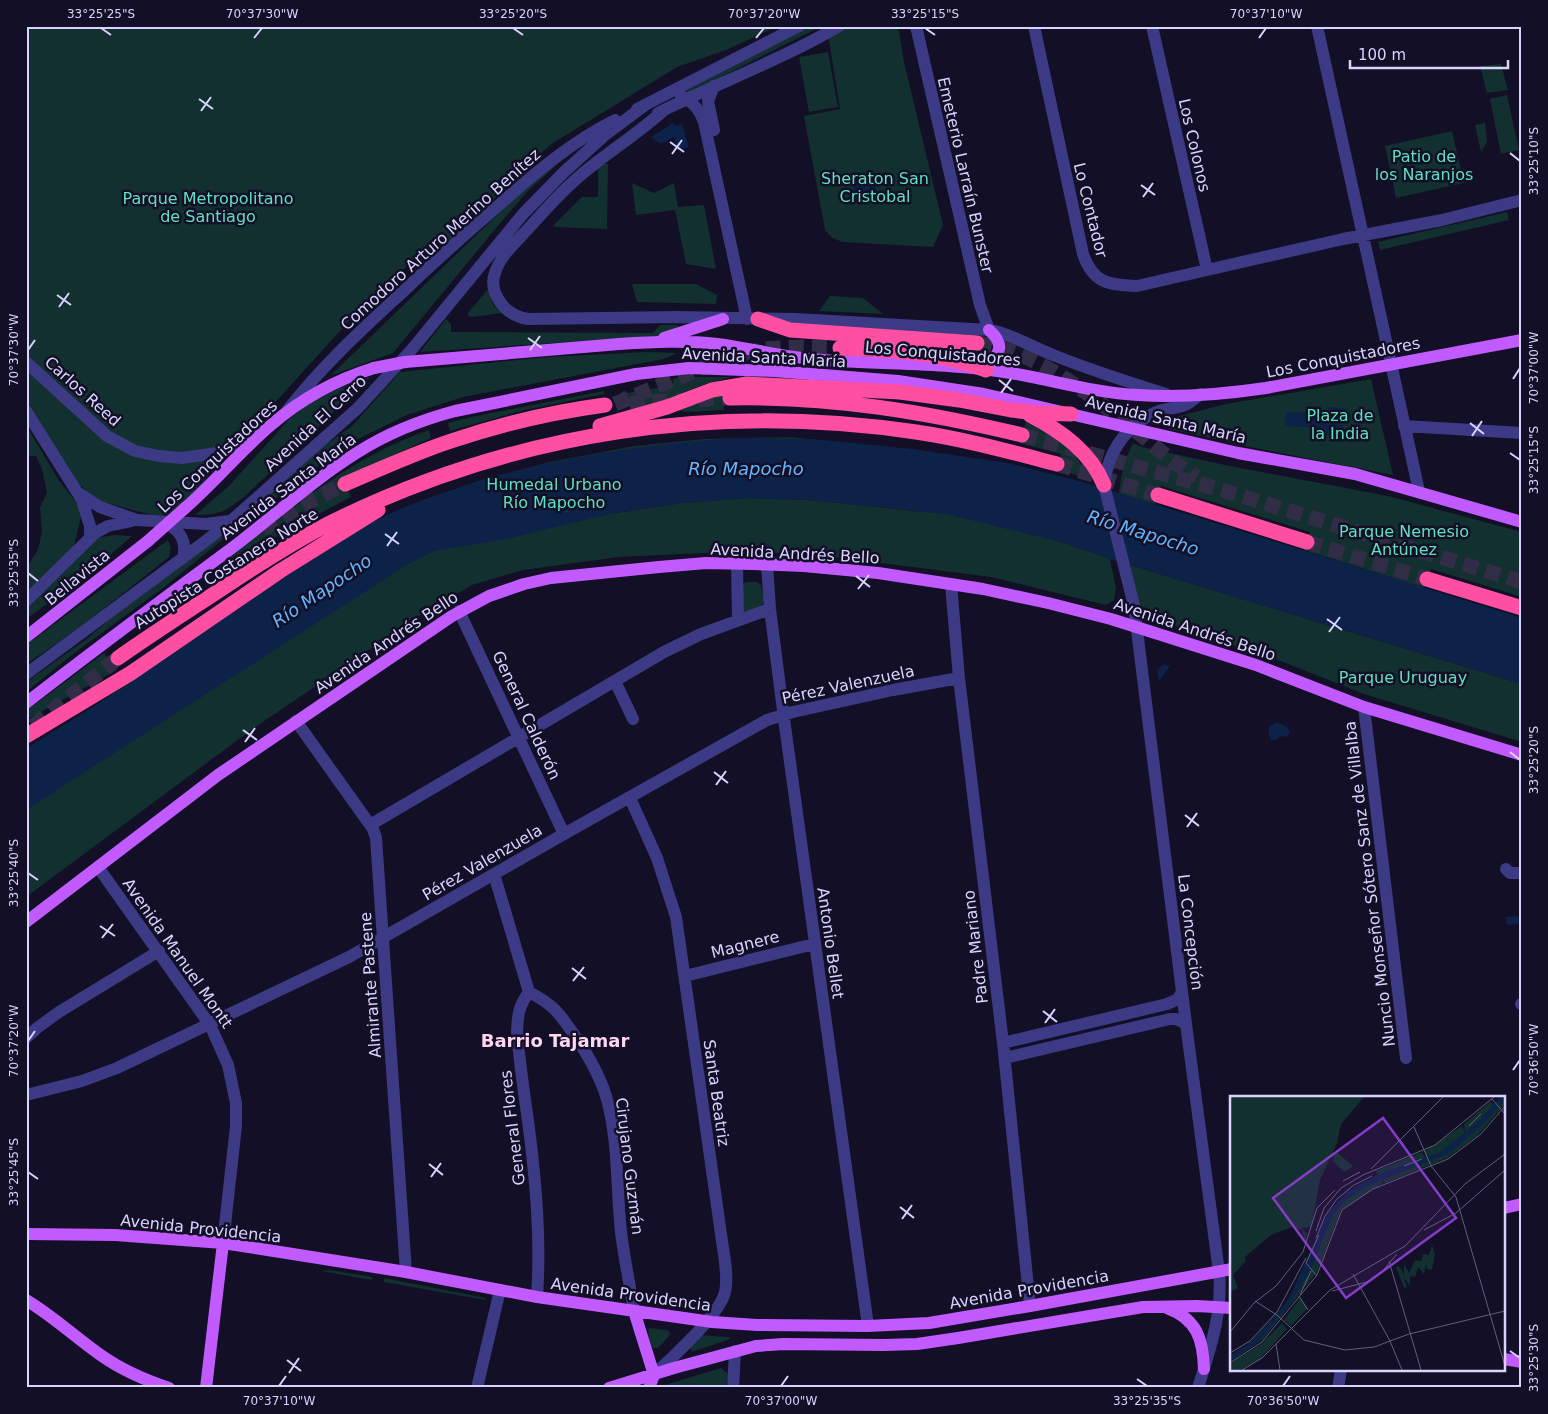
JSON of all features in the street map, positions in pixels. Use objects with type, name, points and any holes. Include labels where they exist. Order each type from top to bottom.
[{"type":"highway","points":[[752,319],[790,330],[976,343]]},
{"type":"highway","points":[[840,348],[921,353],[954,359],[986,370]]},
{"type":"highway","points":[[542,447],[596,427],[667,407],[712,390],[736,385],[762,384],[900,392],[1022,411],[1071,414]]},
{"type":"highway","points":[[730,398],[787,398],[878,406],[965,422],[1022,436]]},
{"type":"highway","points":[[344,484],[461,438],[550,414],[605,405]]},
{"type":"highway","points":[[1022,411],[1044,423],[1085,453],[1100,473],[1104,486]]},
{"type":"highway","name":"Autopista Costanera Norte","points":[[118,658],[170,622],[310,534],[370,504],[424,482],[486,461],[606,433],[711,421],[770,420],[838,423],[918,432],[983,445],[1057,464]]},
{"type":"highway","points":[[26,736],[152,659],[308,552],[424,482]]},
{"type":"highway","points":[[1158,495],[1307,542]]},
{"type":"highway","points":[[1427,579],[1522,608]]},
{"type":"highway","points":[[26,725],[80,704]]},
{"type":"main road","points":[[651,342],[723,319]]},
{"type":"main road","points":[[986,370],[997,355],[1000,347],[997,338],[989,330]]},
{"type":"main road","name":"Los Conquistadores","points":[[148,541],[282,416],[320,390],[346,378],[374,368],[405,362],[651,342],[714,344],[780,356],[986,370],[1121,393],[1168,395],[1266,388],[1522,340]]},
{"type":"main road","name":"Avenida Santa María","points":[[26,703],[234,546],[331,470],[384,438],[443,414],[656,371],[715,368],[888,380],[944,387],[984,394],[1257,457],[1348,472],[1522,522]]},
{"type":"main road","name":"Bellavista","points":[[26,637],[148,541]]},
{"type":"main road","name":"Avenida Andrés Bello","points":[[26,922],[218,775],[460,611],[504,590],[551,578],[686,565],[768,564],[850,570],[951,584],[1048,603],[1137,626],[1266,668],[1364,707],[1522,755]]},
{"type":"main road","points":[[1506,1208],[1522,1204]]},
{"type":"main road","name":"Avenida Providencia","points":[[26,1234],[97,1234],[223,1243],[406,1272],[537,1297],[706,1321],[757,1325],[868,1326],[929,1323],[1230,1269]]},
{"type":"main road","name":"Avenida Manuel Montt","points":[[206,1388],[223,1243]]},
{"type":"main road","points":[[26,1300],[52,1316],[118,1366],[169,1388]]},
{"type":"main road","points":[[1157,1306],[1177,1312],[1193,1325],[1203,1346],[1204,1368]]},
{"type":"main road","points":[[609,1388],[756,1346],[772,1344],[917,1344],[1157,1306],[1226,1308]]},
{"type":"main road","points":[[634,1311],[654,1375],[649,1388]]},
{"type":"main road","points":[[1506,1360],[1522,1362]]},
{"type":"street","name":"Comodoro Arturo Merino Benítez","points":[[282,416],[322,368],[452,246],[535,173],[577,142],[669,92],[799,26]]},
{"type":"street","name":"Avenida El Cerro","points":[[586,153],[686,98],[788,54],[839,26]]},
{"type":"street","name":"Emeterio Larraín Bunster","points":[[916,26],[980,305],[989,330]]},
{"type":"street","name":"Lo Contador","points":[[1034,26],[1077,232],[1087,267],[1095,276],[1106,282],[1137,286],[1442,220],[1522,200]]},
{"type":"street","name":"Los Colonos","points":[[1152,26],[1208,270]]},
{"type":"street","points":[[1317,26],[1419,491]]},
{"type":"street","points":[[714,86],[708,101],[709,109],[741,258],[738,276]]},
{"type":"street","points":[[669,92],[686,98],[697,108],[704,122],[738,276],[752,319]]},
{"type":"street","name":"Avenida El Cerro","points":[[26,674],[232,520],[364,401],[425,333],[522,214],[563,173],[606,135],[644,106]]},
{"type":"street","name":"Avenida El Cerro","points":[[495,273],[508,251],[565,190],[591,166],[651,122],[664,110]]},
{"type":"street","name":"Los Conquistadores","points":[[495,273],[494,287],[501,303],[515,316],[528,319],[677,317],[796,319],[989,330],[1016,338],[1101,374],[1168,395]]},
{"type":"street","name":"Carlos Reed","points":[[26,362],[107,436],[135,451],[182,458],[226,450],[262,433]]},
{"type":"street","points":[[1104,486],[1112,454],[1131,428],[1162,410],[1186,405],[1201,394]]},
{"type":"street","points":[[26,411],[77,492],[89,518],[90,538]]},
{"type":"street","points":[[1404,426],[1522,433]]},
{"type":"street","name":"La Concepción","points":[[1104,486],[1124,561],[1137,626],[1220,1290],[1226,1308],[1198,1388]]},
{"type":"street","points":[[77,492],[100,507],[136,520],[206,524],[232,520]]},
{"type":"street","name":"Bellavista","points":[[26,601],[90,538],[108,526],[136,520]]},
{"type":"street","points":[[164,522],[178,530],[182,536],[185,549],[183,558]]},
{"type":"street","points":[[737,564],[738,620]]},
{"type":"street","name":"Antonio Bellet","points":[[768,564],[770,609],[814,944],[868,1326]]},
{"type":"street","name":"Padre Mariano","points":[[951,584],[959,678],[1005,1058],[1030,1306]]},
{"type":"street","points":[[370,825],[680,643],[770,609]]},
{"type":"street","name":"General Calderón","points":[[460,611],[564,834]]},
{"type":"street","name":"Pérez Valenzuela","points":[[26,1095],[96,1077],[328,968],[767,720],[784,714],[893,690],[959,678]]},
{"type":"street","points":[[615,681],[633,719]]},
{"type":"street","name":"Nuncio Monseñor Sótero Sanz de Villalba","points":[[1364,707],[1406,1058]]},
{"type":"street","name":"Almirante Pastene","points":[[296,721],[370,825],[376,838],[406,1272]]},
{"type":"street","name":"Santa Beatriz","points":[[630,798],[654,850],[674,905],[721,1234],[726,1288],[724,1298],[706,1321],[654,1375]]},
{"type":"street","name":"Avenida Manuel Montt","points":[[98,867],[210,1025],[228,1065],[236,1103],[234,1156],[223,1243]]},
{"type":"street","points":[[1506,869],[1510,874],[1522,873]]},
{"type":"street","points":[[494,874],[529,992]]},
{"type":"street","name":"Magnere","points":[[685,976],[814,944]]},
{"type":"street","points":[[26,1038],[59,1012],[159,951]]},
{"type":"street","name":"General Flores","points":[[529,992],[520,1004],[517,1030],[534,1165],[539,1229],[537,1297]]},
{"type":"street","name":"Cirujano Guzmán","points":[[529,992],[547,1001],[566,1022],[589,1056],[598,1073],[606,1097],[611,1121],[621,1232],[634,1311]]},
{"type":"street","points":[[1003,1043],[1173,1002],[1178,999],[1182,992]]},
{"type":"street","points":[[1151,1008],[1160,1014],[1158,1021],[1154,1023]]},
{"type":"street","points":[[1005,1058],[1154,1023],[1176,1019],[1186,1024]]},
{"type":"street","points":[[478,1388],[500,1290]]},
{"type":"street","points":[[733,1388],[735,1351]]},
{"type":"street","points":[[1338,1388],[1340,1372]]},
{"type":"green space","name":"Parque Metropolitano de Santiago","points":[[26,26],[778,26],[726,50],[677,67],[550,145],[448,243],[429,245],[349,321],[194,492],[167,515],[152,515],[103,502],[86,491],[60,466],[26,418]]},
{"type":"green space","points":[[811,26],[822,26],[687,94],[686,91]]},
{"type":"green space","name":"Sheraton San Cristobal","points":[[846,26],[898,26],[904,62],[943,225],[933,247],[842,242],[831,237],[825,230],[804,116],[840,109],[829,37]]},
{"type":"green space","points":[[828,52],[838,107],[809,112],[799,57]]},
{"type":"green space","points":[[1501,64],[1508,90],[1487,93],[1480,66]]},
{"type":"green space","points":[[1507,95],[1519,150],[1501,154],[1490,99]]},
{"type":"green space","points":[[1485,123],[1487,142],[1481,152],[1475,125]]},
{"type":"green space","name":"Patio de los Naranjos","points":[[1452,131],[1464,183],[1396,198],[1385,146]]},
{"type":"green space","points":[[563,159],[527,192],[393,353],[330,376],[523,190]]},
{"type":"green space","points":[[602,164],[608,164],[607,229],[554,227],[582,197],[598,197],[598,168]]},
{"type":"green space","points":[[632,183],[654,193],[674,183],[678,207],[704,205],[716,269],[686,264],[675,210],[636,215]]},
{"type":"green space","points":[[1507,212],[1509,220],[1380,250],[1378,242]]},
{"type":"green space","points":[[632,284],[696,284],[717,295],[716,304],[637,302]]},
{"type":"green space","points":[[489,288],[492,302],[502,313],[468,316],[468,313]]},
{"type":"green space","points":[[830,296],[863,298],[883,314],[819,311]]},
{"type":"green space","points":[[446,319],[451,324],[451,332],[653,333],[660,325],[678,325],[678,327],[659,336],[420,352]]},
{"type":"green space","points":[[646,352],[677,353],[664,359],[463,397],[407,415],[348,444],[249,518],[163,588],[73,654],[26,692],[26,682],[88,638],[110,619],[210,545],[324,446],[352,426],[400,372],[547,357]]},
{"type":"green space","points":[[371,377],[244,497],[221,512],[195,515],[229,486],[290,418],[311,402],[337,389]]},
{"type":"green space","points":[[679,377],[732,377],[708,383],[644,408],[626,406],[622,402],[621,392],[625,391],[627,393],[669,386],[673,383],[673,379]]},
{"type":"green space","name":"Plaza de la India","points":[[1371,379],[1393,475],[1169,429],[1159,421],[1226,404]]},
{"type":"green space","points":[[604,391],[604,394],[524,410],[450,431],[448,423],[471,417]]},
{"type":"green space","points":[[722,393],[724,410],[688,412],[675,410]]},
{"type":"green space","points":[[1026,422],[1063,444],[1078,460],[1087,478],[1058,470],[1061,454],[1019,443]]},
{"type":"green space","points":[[26,425],[58,479],[78,505],[81,517],[73,550],[26,593],[26,568],[38,550],[42,532],[40,507],[47,493],[42,469],[36,456],[26,456]]},
{"type":"green space","points":[[429,430],[431,438],[343,478],[351,497],[279,535],[203,580],[338,475],[397,442]]},
{"type":"green space","points":[[790,437],[944,454],[1109,552],[976,520],[1065,543],[1110,559],[1116,588],[1114,600],[1106,605],[991,577],[802,553],[702,553],[619,557],[523,570],[472,585],[416,618],[254,728],[26,897],[26,754],[227,614],[362,528],[422,501],[481,480],[550,462],[634,446],[704,439]],"holes":[[[727,496],[815,498],[935,513],[809,500],[749,498],[682,503],[609,514],[564,524],[611,512]]]},
{"type":"green space","name":"Parque Nemesio Antúnez","points":[[1133,443],[1142,447],[1225,465],[1388,496],[1522,532],[1522,597],[1431,569],[1424,588],[1304,550],[1310,532],[1161,486],[1154,505],[1119,494],[1123,468]]},
{"type":"green space","points":[[114,535],[132,536],[86,576],[26,619],[26,606],[97,538]]},
{"type":"green space","points":[[168,540],[171,548],[169,557],[81,626],[26,664],[26,645]]},
{"type":"green space","name":"Parque Uruguay","points":[[1130,565],[1522,684],[1522,742],[1364,694],[1278,660],[1143,615],[1140,613]]},
{"type":"green space","points":[[746,582],[757,582],[761,585],[764,601],[761,607],[747,612],[743,611],[743,584]]},
{"type":"green space","points":[[104,653],[117,670],[26,720],[26,711]]},
{"type":"green space","points":[[329,1270],[372,1277],[372,1280],[321,1271]]},
{"type":"green space","points":[[384,1278],[485,1298],[485,1300],[384,1282]]},
{"type":"green space","points":[[649,1328],[670,1332],[669,1336],[658,1348],[653,1348],[651,1344]]},
{"type":"green space","points":[[698,1335],[729,1337],[730,1339],[692,1352],[689,1346]]},
{"type":"green space","points":[[721,1368],[728,1374],[726,1388],[655,1388]]},
{"type":"water","points":[[673,123],[675,126],[682,124],[689,147],[678,150],[674,137],[661,144],[651,137]]},
{"type":"water","points":[[865,179],[873,183],[877,191],[873,199],[865,203],[857,199],[853,191],[857,183]]},
{"type":"water","points":[[1328,407],[1343,408],[1342,435],[1326,435],[1326,428],[1285,426],[1286,412],[1327,414]]},
{"type":"water","name":"Humedal Urbano Río Mapocho","points":[[736,438],[812,439],[913,449],[1008,463],[1083,482],[1522,618],[1522,684],[1110,559],[1065,543],[946,514],[809,500],[749,498],[682,503],[609,514],[507,539],[435,551],[405,566],[26,810],[26,749],[126,686],[191,638],[253,596],[344,538],[373,522],[434,496],[518,470],[648,446]]},
{"type":"water","points":[[1164,664],[1170,666],[1159,681],[1157,670]]},
{"type":"water","points":[[1277,722],[1287,727],[1290,733],[1286,737],[1280,736],[1276,740],[1271,740],[1268,733],[1270,726]]},
{"type":"water","points":[[1519,916],[1520,924],[1507,925],[1506,917]]},
{"type":"tunnel","points":[[977,343],[1000,348],[1022,356],[1065,378],[1104,406],[1175,463],[1197,477]]},
{"type":"tunnel","points":[[615,404],[714,363],[746,353],[763,349],[799,347],[840,348]]},
{"type":"tunnel","points":[[630,403],[730,398]]},
{"type":"tunnel","points":[[1022,435],[1225,491],[1522,582]]},
{"type":"tunnel","points":[[1057,464],[1158,495]]},
{"type":"tunnel","points":[[263,529],[304,504],[345,484]]},
{"type":"tunnel","points":[[1307,542],[1427,579]]},
{"type":"tunnel","points":[[33,726],[118,658]]},
{"type":"district","name":"Barrio Tajamar","points":[[555,1041]]},
{"type":"water label","name":"Río Mapocho","points":[[746,469]]},
{"type":"water label","name":"Río Mapocho","points":[[1143,533]]},
{"type":"water label","name":"Río Mapocho","points":[[322,591]]}]
